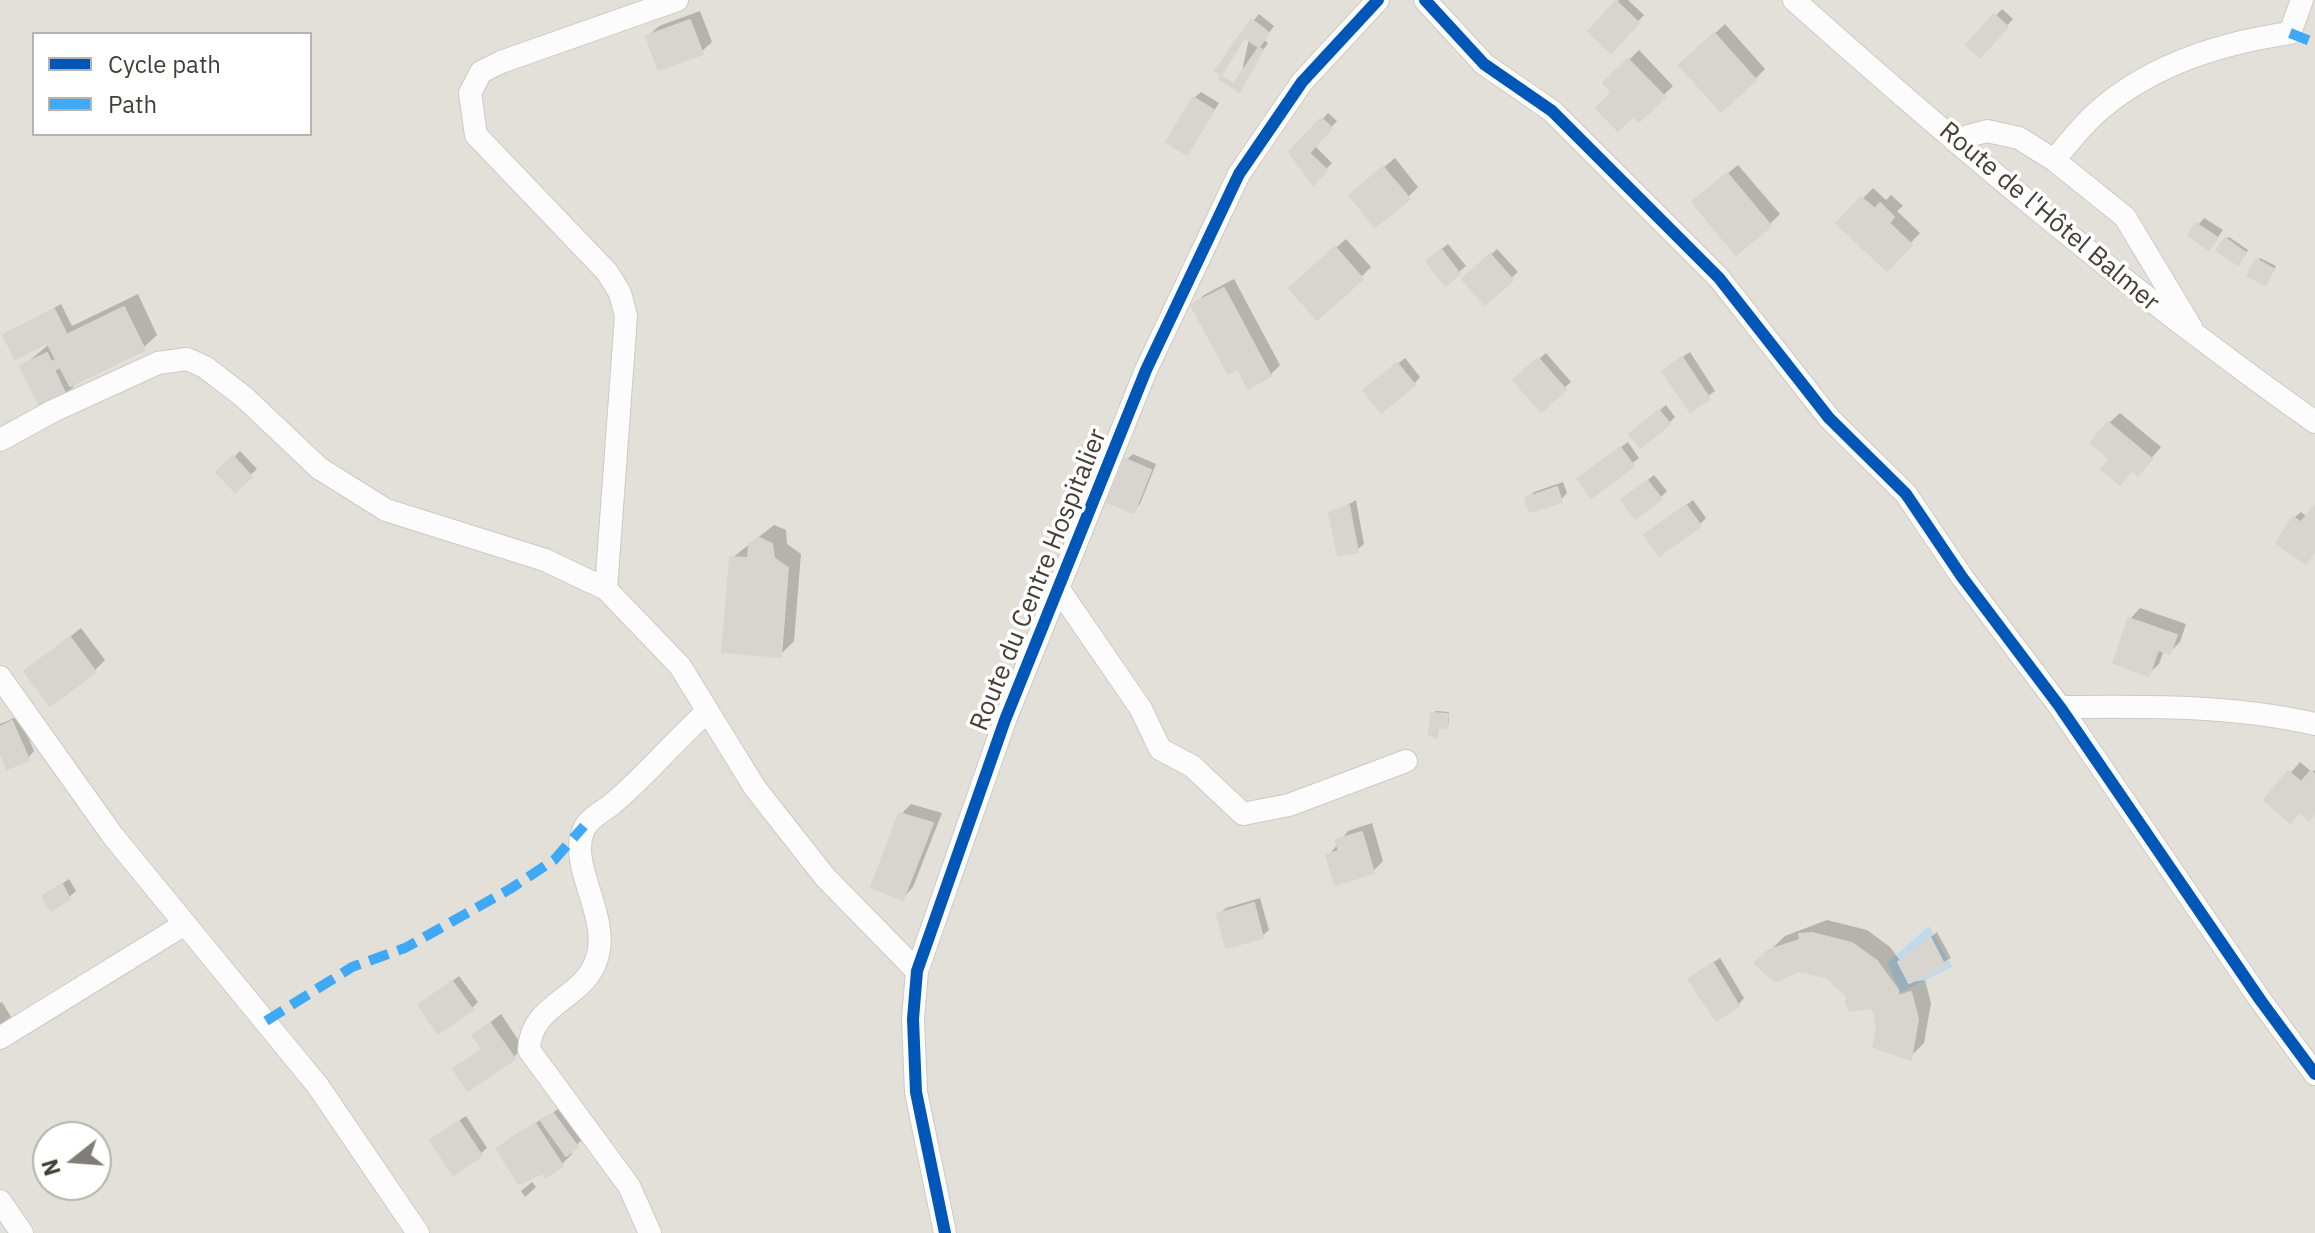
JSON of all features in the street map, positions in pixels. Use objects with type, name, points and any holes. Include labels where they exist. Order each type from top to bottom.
[{"type":"street","points":[[606,589],[611,494],[625,355],[626,316],[620,293],[607,272],[476,135],[470,93],[481,72],[501,62],[677,0]]},
{"type":"street","name":"Route du Centre Hospitalier","points":[[945,1233],[916,1092],[913,1019],[917,971],[1005,720],[1060,591],[1146,370],[1239,174],[1302,82],[1378,0]]},
{"type":"street","points":[[1425,0],[1484,64],[1552,111],[1719,278],[1829,418],[1906,494],[1962,577],[2060,707],[2261,1001],[2315,1074]]},
{"type":"street","points":[[2054,160],[2095,114],[2149,74],[2202,53],[2290,33],[2302,0]]},
{"type":"street","name":"Route de l'Hôtel Balmer","points":[[1807,4],[1954,140],[2198,340],[2315,422]]},
{"type":"street","points":[[1954,140],[1987,131],[2019,138],[2054,160],[2125,217],[2198,340]]},
{"type":"street","points":[[0,440],[53,411],[158,363],[187,359],[205,367],[244,397],[319,468],[386,510],[545,560],[606,589],[680,666],[755,788],[825,877],[917,971]]},
{"type":"street","points":[[1060,591],[1141,709],[1160,749],[1192,766],[1243,814],[1289,805],[1406,761]]},
{"type":"street","points":[[0,677],[113,836],[318,1086],[418,1233]]},
{"type":"street","points":[[2060,707],[2167,706],[2266,713],[2315,724]]},
{"type":"street","points":[[650,1233],[629,1186],[529,1050],[530,1036],[539,1018],[594,968],[599,950],[598,912],[580,844],[584,826],[650,771],[708,711]]},
{"type":"street","points":[[0,1038],[185,924]]},
{"type":"street","points":[[0,1201],[22,1233]]},
{"type":"shaded area","points":[[0,0],[2315,0],[2315,1233],[0,1233]]},
{"type":"water","points":[[1929,926],[1952,967],[1901,992],[1887,963]],"holes":[[[1930,938],[1945,966],[1909,983],[1898,962]]]},
{"type":"building","points":[[1616,1],[1639,23],[1611,53],[1588,31]]},
{"type":"building","points":[[1994,14],[2008,27],[1980,57],[1966,45]]},
{"type":"building","points":[[1251,19],[1269,33],[1233,84],[1215,71]]},
{"type":"building","points":[[690,20],[703,54],[658,70],[646,36]]},
{"type":"building","points":[[1714,33],[1756,80],[1721,112],[1679,65]]},
{"type":"building","points":[[1244,38],[1263,50],[1239,92],[1219,79]]},
{"type":"building","points":[[1628,59],[1665,97],[1639,122],[1633,116],[1618,131],[1596,108],[1612,93],[1603,83]]},
{"type":"building","points":[[1193,97],[1214,110],[1187,155],[1166,142]]},
{"type":"building","points":[[1321,118],[1332,128],[1309,153],[1327,170],[1313,185],[1289,152]]},
{"type":"building","points":[[1383,167],[1410,199],[1375,227],[1349,195]]},
{"type":"building","points":[[1727,173],[1771,226],[1736,255],[1692,202]]},
{"type":"building","points":[[1861,197],[1875,209],[1880,203],[1894,217],[1889,223],[1912,245],[1887,271],[1836,223]]},
{"type":"building","points":[[2196,223],[2218,238],[2209,250],[2188,235]]},
{"type":"building","points":[[2225,238],[2246,253],[2238,265],[2216,250]]},
{"type":"building","points":[[1335,247],[1363,279],[1317,320],[1289,288]]},
{"type":"building","points":[[1441,249],[1460,274],[1445,286],[1426,261]]},
{"type":"building","points":[[1490,254],[1513,280],[1485,305],[1462,279]]},
{"type":"building","points":[[2256,259],[2274,269],[2266,285],[2247,276]]},
{"type":"building","points":[[1224,288],[1271,376],[1248,389],[1238,369],[1228,374],[1191,305]]},
{"type":"building","points":[[124,307],[145,350],[70,386],[60,367],[54,370],[67,397],[42,410],[20,366],[47,353],[51,362],[56,360],[48,344]]},
{"type":"building","points":[[54,309],[66,333],[15,359],[3,335]]},
{"type":"building","points":[[1682,357],[1710,399],[1690,412],[1662,371]]},
{"type":"building","points":[[1538,358],[1566,390],[1541,412],[1513,380]]},
{"type":"building","points":[[1397,363],[1415,385],[1381,413],[1363,390]]},
{"type":"building","points":[[1659,410],[1670,424],[1640,448],[1629,434]]},
{"type":"building","points":[[2108,422],[2152,459],[2138,475],[2132,470],[2120,485],[2101,469],[2110,459],[2090,443]]},
{"type":"building","points":[[1620,447],[1634,466],[1591,498],[1577,479]]},
{"type":"building","points":[[233,456],[252,477],[235,492],[216,472]]},
{"type":"building","points":[[1125,459],[1151,470],[1134,513],[1107,502]]},
{"type":"building","points":[[1647,480],[1662,499],[1635,519],[1621,500]]},
{"type":"building","points":[[1557,487],[1562,502],[1530,512],[1525,498]]},
{"type":"building","points":[[1349,505],[1358,552],[1338,556],[1329,513]]},
{"type":"building","points":[[1686,505],[1701,526],[1659,556],[1644,535]]},
{"type":"building","points":[[2315,505],[2315,531],[2302,521]]},
{"type":"building","points":[[2293,517],[2315,532],[2315,551],[2306,564],[2276,543]]},
{"type":"building","points":[[759,538],[772,544],[774,558],[788,568],[781,657],[722,652],[730,557],[748,558],[749,544]]},
{"type":"building","points":[[2128,618],[2177,635],[2170,654],[2158,650],[2149,676],[2113,663]]},
{"type":"building","points":[[70,637],[96,672],[50,706],[24,671]]},
{"type":"building","points":[[1431,713],[1448,714],[1447,728],[1438,727],[1437,738],[1429,735]]},
{"type":"building","points":[[12,721],[29,760],[7,769],[0,752],[0,727]]},
{"type":"building","points":[[2288,771],[2301,782],[2311,771],[2315,775],[2315,813],[2309,820],[2299,812],[2290,823],[2264,800]]},
{"type":"building","points":[[899,813],[933,823],[903,900],[871,887]]},
{"type":"building","points":[[1362,832],[1374,873],[1335,885],[1326,855],[1339,851],[1335,840]]},
{"type":"building","points":[[62,884],[70,899],[51,911],[42,896]]},
{"type":"building","points":[[1254,903],[1263,938],[1226,948],[1217,914]]},
{"type":"building","points":[[1812,933],[1852,943],[1877,961],[1898,990],[1898,996],[1911,992],[1918,1019],[1911,1060],[1873,1047],[1877,1029],[1874,1011],[1869,1008],[1850,1011],[1846,1002],[1848,997],[1826,977],[1798,971],[1775,982],[1754,963],[1769,950],[1800,940],[1799,934]]},
{"type":"building","points":[[1930,937],[1945,966],[1909,983],[1898,962]]},
{"type":"building","points":[[1713,963],[1739,1006],[1716,1021],[1688,979]]},
{"type":"building","points":[[452,981],[473,1010],[438,1034],[418,1005]]},
{"type":"building","points":[[490,1023],[515,1059],[468,1091],[453,1069],[482,1049],[472,1035]]},
{"type":"building","points":[[553,1113],[578,1147],[566,1156],[541,1121]]},
{"type":"building","points":[[459,1121],[482,1156],[453,1175],[430,1140]]},
{"type":"building","points":[[535,1123],[563,1166],[546,1177],[543,1173],[519,1184],[496,1149]]},
{"type":"marked path","points":[[2290,33],[2315,43]]},
{"type":"marked path","points":[[266,1021],[352,967],[405,948],[510,889],[554,860],[584,826]]},
{"type":"cycle path","points":[[945,1233],[916,1092],[913,1019],[917,971],[1005,720],[1146,370],[1239,174],[1302,82],[1378,0]]},
{"type":"cycle path","points":[[1425,0],[1484,64],[1552,111],[1719,278],[1829,418],[1906,494],[1962,577],[2060,707],[2261,1001],[2315,1074]]}]
